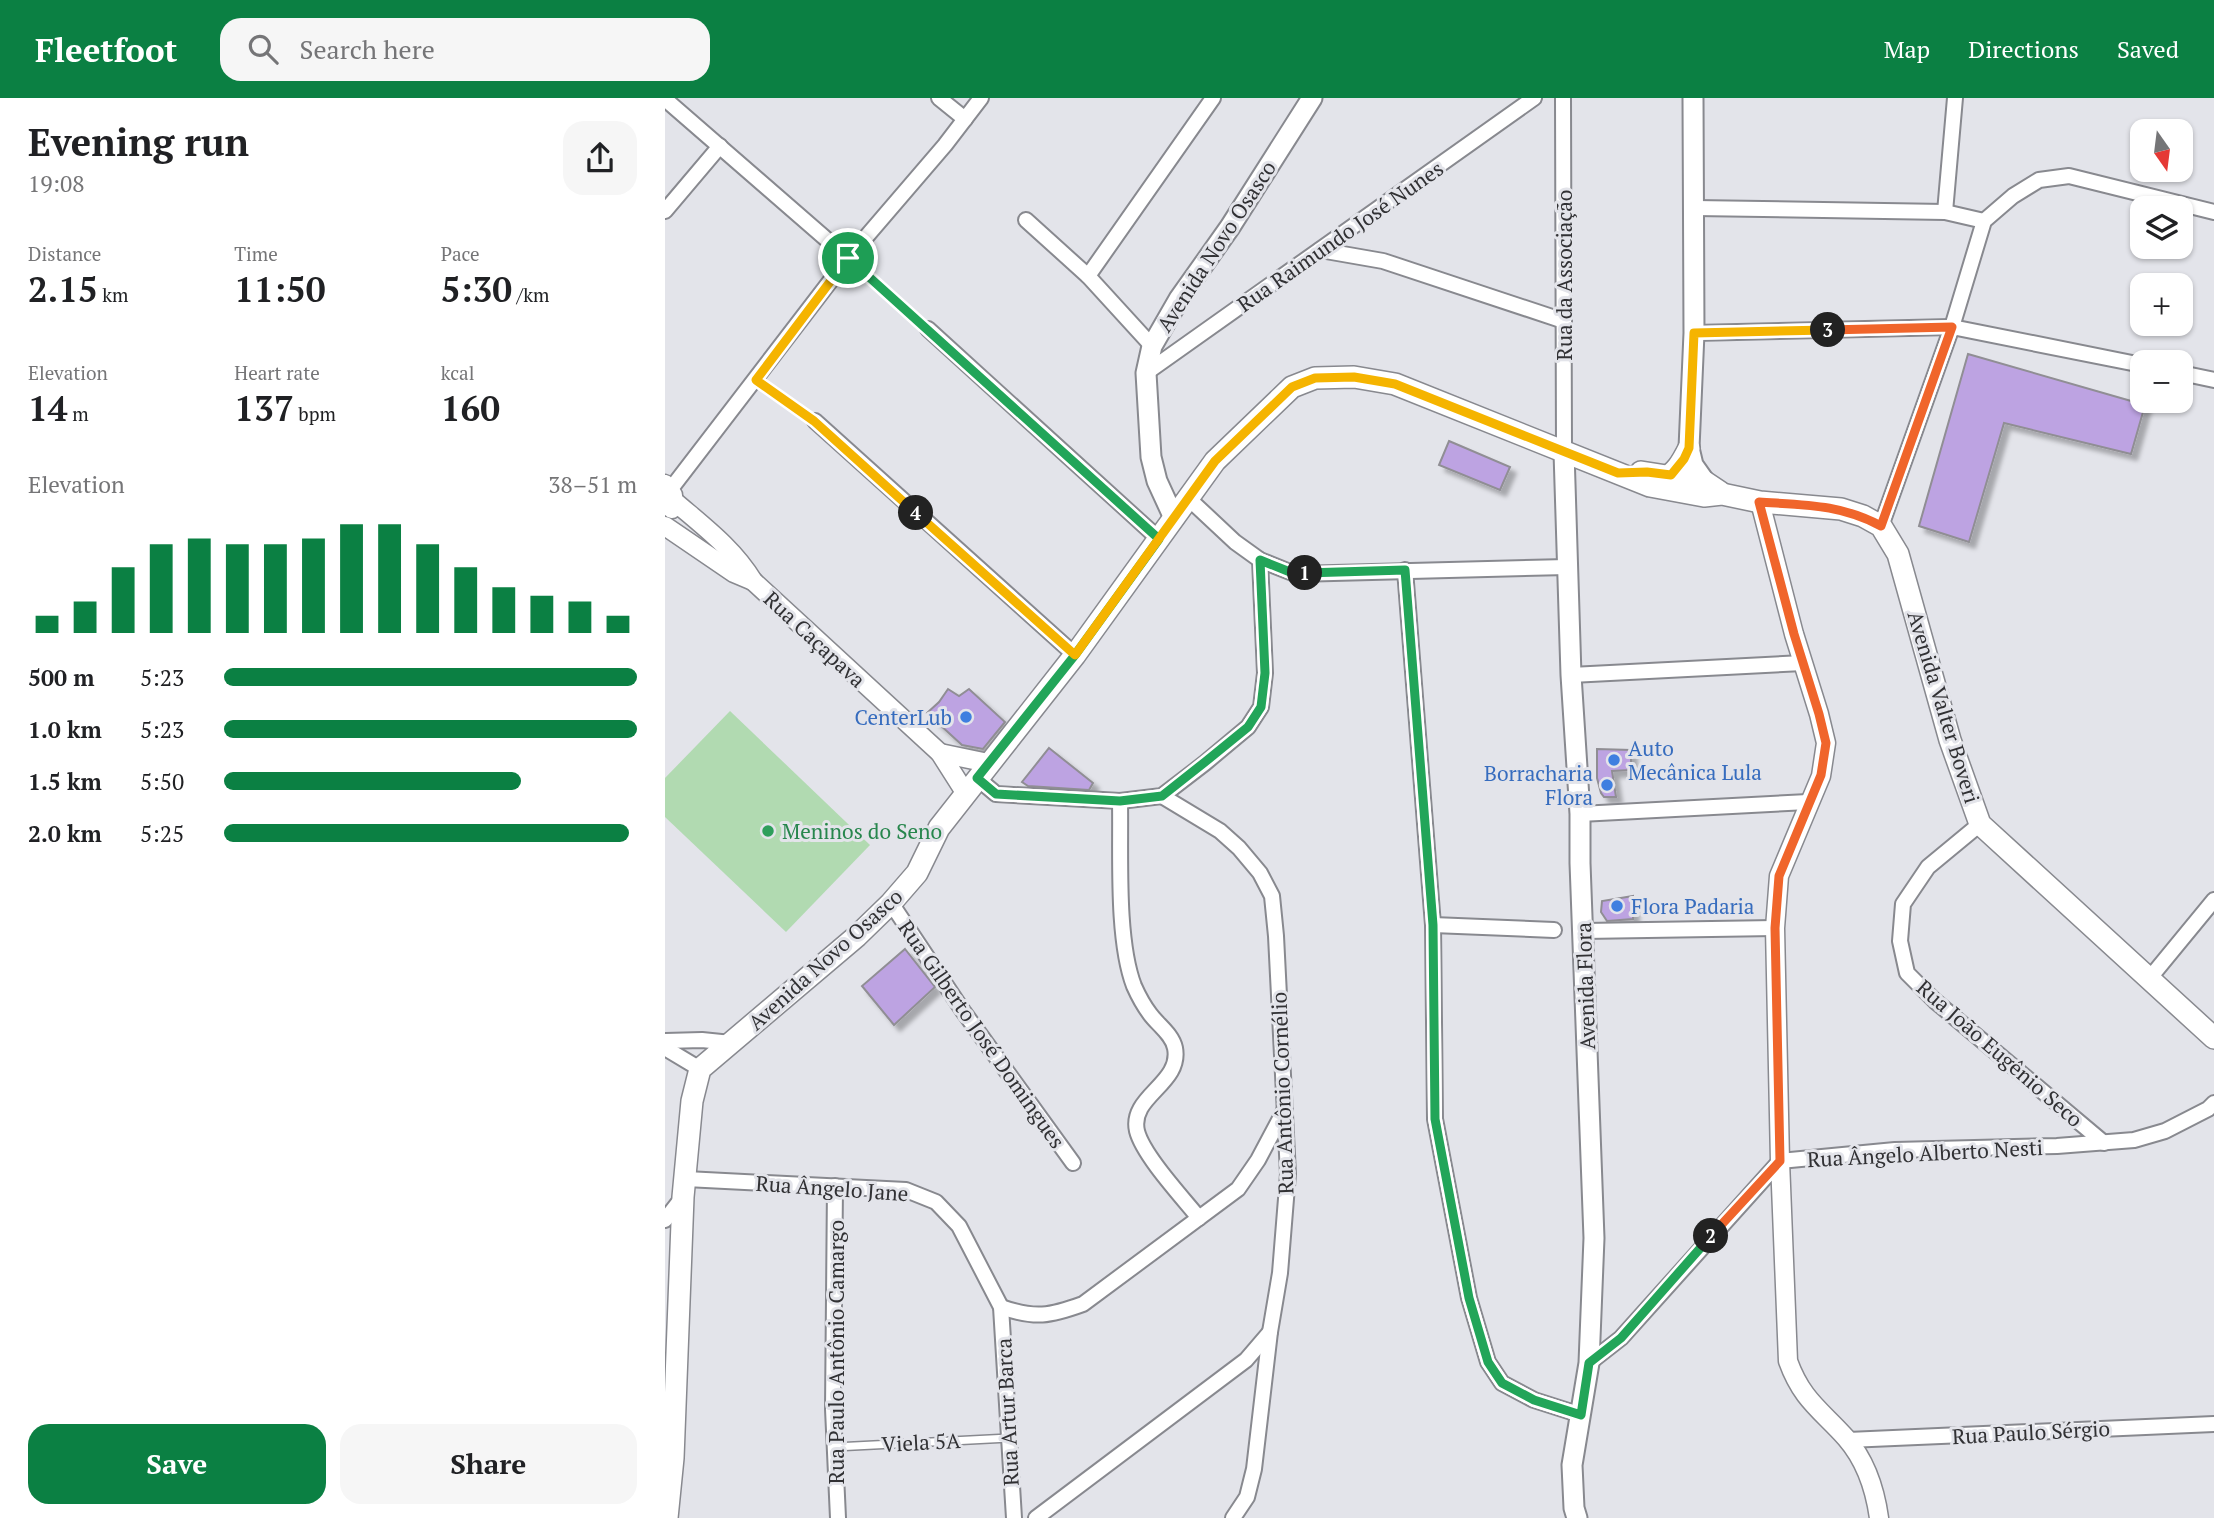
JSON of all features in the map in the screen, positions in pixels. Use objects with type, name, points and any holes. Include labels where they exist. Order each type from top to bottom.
[{"type":"main road","name":"Avenida Novo Osasco","points":[[700,1069],[857,936],[917,873],[939,828],[1075,655],[1174,519],[1157,481],[1151,457],[1146,373],[1152,346],[1179,299],[1230,226],[1311,98]]},
{"type":"main road","points":[[1693,98],[1694,333],[1689,448],[1693,465],[1713,488]]},
{"type":"main road","points":[[1174,519],[1215,461],[1292,387],[1315,378],[1354,377],[1395,384],[1650,486],[1704,496],[1713,488]]},
{"type":"main road","points":[[1650,486],[1671,475],[1689,448]]},
{"type":"main road","name":"Avenida Flora","points":[[1565,452],[1567,567],[1580,814],[1594,1238],[1589,1363],[1572,1465],[1577,1518]]},
{"type":"main road","points":[[1618,473],[1671,475],[1759,502],[1841,509],[1863,516],[1881,526]]},
{"type":"main road","name":"Avenida Valter Boveri","points":[[1881,526],[1898,554],[1949,740],[1980,824],[2214,1038]]},
{"type":"main road","points":[[667,1518],[684,1188],[690,1112],[700,1069]]},
{"type":"street","points":[[939,98],[965,119]]},
{"type":"street","points":[[665,517],[673,508],[669,489],[848,258],[945,145],[981,98]]},
{"type":"street","points":[[1088,276],[1213,98]]},
{"type":"street","name":"Rua Raimundo José Nunes","points":[[1146,373],[1534,98]]},
{"type":"street","name":"Rua da Associação","points":[[1563,98],[1565,452]]},
{"type":"street","points":[[1945,212],[1955,98]]},
{"type":"street","points":[[665,99],[848,258]]},
{"type":"street","points":[[665,211],[720,146]]},
{"type":"street","points":[[1881,526],[1952,327],[1984,221],[2013,196],[2039,180],[2069,177],[2214,212]]},
{"type":"street","points":[[1695,208],[1945,212],[1984,221]]},
{"type":"street","points":[[1026,220],[1088,276],[1152,346]]},
{"type":"street","points":[[1320,250],[1383,261],[1564,321]]},
{"type":"street","points":[[1694,333],[1952,327],[2130,363]]},
{"type":"street","points":[[928,329],[1159,539]]},
{"type":"street","points":[[2193,376],[2214,380]]},
{"type":"street","points":[[814,421],[1075,655]]},
{"type":"street","name":"Rua Caçapava","points":[[669,489],[740,560],[753,581],[940,753],[977,778]]},
{"type":"street","points":[[1188,498],[1235,542],[1260,560],[1295,574],[1567,567]]},
{"type":"street","points":[[1759,502],[1826,743],[1821,775],[1779,876],[1775,928],[1788,1361],[1795,1382],[1806,1398],[1848,1440],[1865,1466],[1873,1487],[1879,1518]]},
{"type":"street","points":[[689,540],[702,524]]},
{"type":"street","name":"Rua Caçapava","points":[[665,526],[734,573],[753,581]]},
{"type":"street","points":[[940,753],[996,794],[1120,801],[1162,796],[1248,727],[1261,707],[1265,673],[1260,560]]},
{"type":"street","points":[[1405,570],[1433,925],[1435,1119],[1469,1298],[1488,1362],[1502,1383],[1534,1400],[1581,1415]]},
{"type":"street","points":[[1571,675],[1803,663]]},
{"type":"street","name":"Rua Antônio Cornélio","points":[[1162,796],[1220,831],[1260,873],[1272,896],[1276,936],[1288,1174],[1280,1273],[1270,1332],[1254,1469],[1247,1497],[1233,1518]]},
{"type":"street","points":[[1120,801],[1123,926],[1129,971],[1145,1006],[1174,1046],[1175,1058],[1171,1072],[1141,1106],[1136,1118],[1137,1133],[1151,1158],[1199,1218]]},
{"type":"street","points":[[1580,814],[1808,803]]},
{"type":"street","name":"Rua João Eugênio Seco","points":[[1980,824],[1928,867],[1903,904],[1900,942],[1907,973],[1935,1001],[2103,1143]]},
{"type":"street","points":[[2149,979],[2214,900]]},
{"type":"street","name":"Rua Gilberto José Domingues","points":[[891,903],[963,1011],[1073,1164]]},
{"type":"street","points":[[1433,925],[1554,930]]},
{"type":"street","points":[[1584,931],[1775,928]]},
{"type":"street","points":[[665,1041],[731,1043]]},
{"type":"street","points":[[665,1048],[700,1069]]},
{"type":"street","name":"Rua Ângelo Alberto Nesti","points":[[1589,1363],[1621,1338],[1780,1161],[1895,1150],[2057,1146],[2134,1140],[2165,1131],[2209,1109],[2214,1103]]},
{"type":"street","points":[[1001,1307],[1024,1315],[1041,1315],[1083,1304],[1238,1189],[1258,1160],[1284,1111]]},
{"type":"street","name":"Rua Ângelo Jane","points":[[684,1188],[835,1186],[906,1190],[936,1202],[959,1226],[1001,1307]]},
{"type":"street","name":"Rua Paulo Antônio Camargo","points":[[835,1186],[834,1447],[838,1518]]},
{"type":"street","points":[[665,1220],[684,1188]]},
{"type":"street","name":"Rua Artur Barca","points":[[1001,1307],[1014,1518]]},
{"type":"street","points":[[1036,1518],[1245,1360],[1270,1332]]},
{"type":"street","name":"Rua Paulo Sérgio","points":[[1848,1440],[2214,1424]]},
{"type":"lane","name":"Viela 5A","points":[[834,1447],[1009,1438]]},
{"type":"path","points":[[848,258],[928,329]]},
{"type":"path","points":[[756,380],[814,421]]},
{"type":"green space","name":"Meninos do Seno","points":[[730,711],[870,845],[786,932],[665,817],[665,778]]},
{"type":"building","points":[[1968,354],[2130,401],[2130,413],[2143,413],[2131,454],[2004,423],[1969,542],[1919,526]]},
{"type":"building","points":[[1449,441],[1510,467],[1500,490],[1439,465]]},
{"type":"building","name":"CenterLub","points":[[948,689],[959,696],[969,689],[1005,722],[983,749],[962,745],[927,713]]},
{"type":"building","points":[[1049,748],[1093,783],[1089,790],[1028,786],[1022,782]]},
{"type":"building","name":"Auto Mecânica Lula","points":[[1597,749],[1631,750],[1631,770],[1612,771],[1616,797],[1604,797],[1601,793],[1597,778]]},
{"type":"building","name":"Flora Padaria","points":[[1633,896],[1633,919],[1607,921],[1601,912],[1602,901]]},
{"type":"building","points":[[905,949],[935,987],[894,1025],[862,986]]},
{"type":"place","name":"CenterLub","points":[[966,717]]},
{"type":"place","name":"Auto Mecânica Lula","points":[[1614,760]]},
{"type":"place","name":"Borracharia Flora","points":[[1607,785]]},
{"type":"place","name":"Meninos do Seno","points":[[768,831]]},
{"type":"place","name":"Flora Padaria","points":[[1617,906]]},
{"type":"route","points":[[848,258],[756,380],[814,421],[1075,655],[1174,519],[1215,461],[1292,387],[1315,378],[1354,377],[1395,384],[1618,473],[1671,475],[1689,448],[1694,333],[1952,327],[1881,526],[1863,516],[1841,509],[1759,502],[1826,743],[1821,775],[1779,876],[1775,928],[1780,1161],[1621,1338],[1589,1363],[1581,1415],[1534,1400],[1502,1383],[1488,1362],[1469,1298],[1435,1119],[1433,925],[1405,570],[1295,574],[1260,560],[1265,673],[1261,707],[1248,727],[1162,796],[1120,801],[996,794],[977,778],[1075,655],[1159,539],[848,258]]}]
